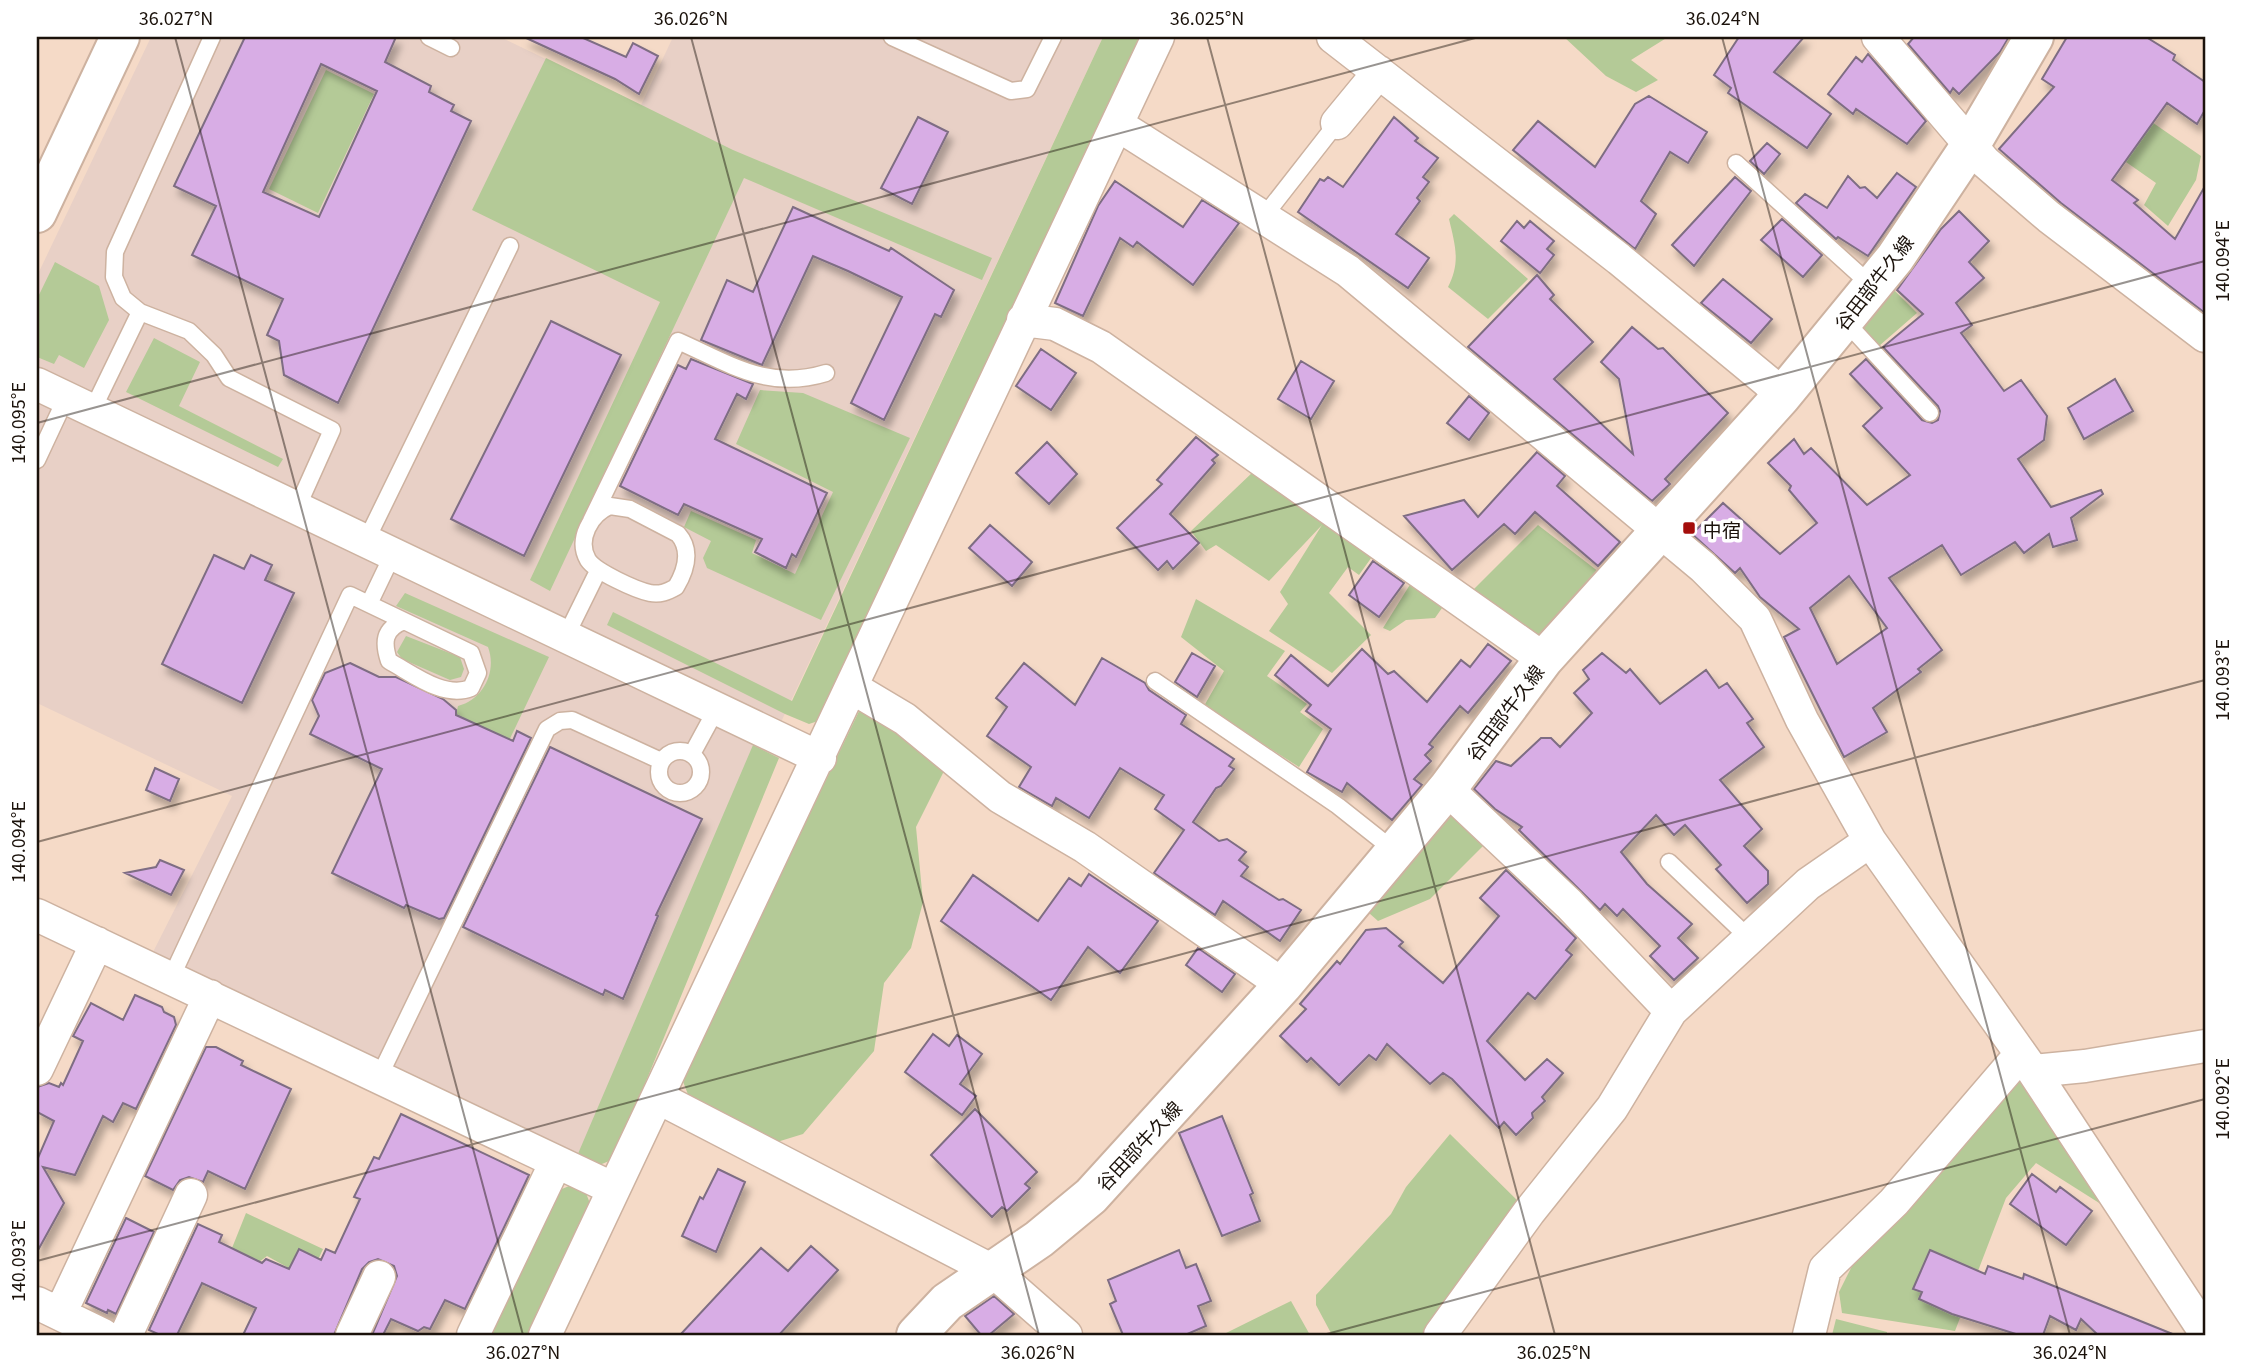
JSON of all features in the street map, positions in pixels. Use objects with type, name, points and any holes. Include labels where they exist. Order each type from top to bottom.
[{"type":"main road","points":[[37,213],[120,37]]},
{"type":"main road","name":"谷田部牛久線","points":[[916,1335],[947,1302],[1040,1239],[1091,1195],[1283,985],[1447,789],[1544,659],[1781,397],[1895,258],[1970,146],[2034,37]]},
{"type":"street","points":[[545,1335],[820,758],[1023,320],[1158,37]]},
{"type":"street","points":[[1333,37],[1619,259],[1768,382],[1781,397]]},
{"type":"street","points":[[1878,37],[1970,146],[2049,217],[2205,336]]},
{"type":"street","points":[[1337,123],[1379,72]]},
{"type":"street","points":[[1118,125],[1265,215],[1357,278],[1703,568],[1755,619],[1802,720],[1870,841],[2027,1062],[2205,1332]]},
{"type":"street","points":[[1023,320],[1055,324],[1101,347],[1544,659]]},
{"type":"street","points":[[37,384],[820,758]]},
{"type":"street","points":[[853,688],[905,719],[1000,797],[1084,848],[1283,985]]},
{"type":"street","points":[[1447,789],[1569,904],[1671,1011]]},
{"type":"street","points":[[1440,1335],[1529,1212],[1612,1108],[1671,1011],[1808,884],[1870,841]]},
{"type":"street","points":[[37,915],[614,1189]]},
{"type":"street","points":[[37,1069],[97,943]]},
{"type":"street","points":[[103,1335],[48,1309],[209,996]]},
{"type":"street","points":[[2027,1062],[2085,1066],[2205,1046]]},
{"type":"street","points":[[1809,1335],[1825,1269],[1894,1202],[2027,1062]]},
{"type":"street","points":[[659,1098],[993,1271],[1066,1335]]},
{"type":"street","points":[[473,1335],[556,1162]]},
{"type":"street","points":[[126,1335],[191,1195]]},
{"type":"street","points":[[352,1335],[379,1277]]},
{"type":"lane","points":[[212,37],[115,252],[114,277],[124,298],[140,312],[189,331],[214,355],[229,378],[331,430],[297,508]]},
{"type":"lane","points":[[429,37],[451,48]]},
{"type":"lane","points":[[892,37],[1011,91],[1027,89],[1053,37]]},
{"type":"lane","points":[[1265,215],[1337,123]]},
{"type":"lane","points":[[1736,163],[1872,286]]},
{"type":"lane","points":[[369,604],[380,547],[510,246]]},
{"type":"lane","points":[[37,460],[79,404],[140,312]]},
{"type":"lane","points":[[1844,320],[1930,413]]},
{"type":"lane","points":[[591,521],[599,511],[610,506],[630,509],[678,534],[684,541],[687,555],[676,587],[664,594],[650,593],[598,570],[587,559],[584,544],[591,521],[678,341],[764,379],[787,381],[827,373]]},
{"type":"lane","points":[[566,636],[598,570]]},
{"type":"lane","points":[[171,978],[350,595],[471,653],[478,673],[471,688],[462,692],[445,691],[390,661],[383,645],[387,633],[404,621]]},
{"type":"lane","points":[[1155,681],[1338,806],[1396,852]]},
{"type":"lane","points":[[692,754],[717,708]]},
{"type":"lane","points":[[379,1077],[547,729],[560,721],[572,720],[661,761]]},
{"type":"lane","points":[[671,752],[692,754],[701,765],[700,779],[684,793],[670,791],[660,781],[661,761],[671,752]]},
{"type":"lane","points":[[1669,862],[1748,937]]},
{"type":"shaded area","points":[[151,37],[500,37],[641,105],[673,37],[1103,37],[577,1156],[152,954],[232,796],[37,703],[37,276]]},
{"type":"green space","points":[[1103,37],[1143,37],[824,719],[809,724],[785,714],[607,625],[613,612],[792,701]]},
{"type":"green space","points":[[1564,37],[1668,37],[1631,60],[1658,80],[1636,92],[1606,76]]},
{"type":"green space","points":[[546,58],[733,150],[992,258],[982,280],[744,178],[550,591],[530,580],[660,302],[472,210]]},
{"type":"green space","points":[[326,70],[374,94],[318,213],[269,189]]},
{"type":"green space","points":[[2133,109],[2201,156],[2196,180],[2168,226],[2144,205],[2156,183],[2106,148]]},
{"type":"green space","points":[[1454,214],[1528,279],[1488,319],[1448,287],[1456,261],[1449,219]]},
{"type":"green space","points":[[55,262],[99,286],[109,320],[84,368],[59,355],[54,364],[37,357],[37,299]]},
{"type":"green space","points":[[1892,288],[1917,313],[1879,346],[1862,328]]},
{"type":"green space","points":[[154,338],[200,362],[179,406],[283,459],[278,467],[126,392]]},
{"type":"green space","points":[[760,390],[803,393],[910,438],[821,620],[707,568],[703,558],[711,541],[684,527],[691,511],[756,540],[752,553],[795,574],[833,492],[736,444]]},
{"type":"green space","points":[[1254,471],[1374,554],[1359,575],[1348,567],[1329,593],[1371,635],[1332,673],[1269,631],[1288,604],[1280,592],[1322,525],[1269,581],[1216,545],[1206,551],[1191,531]]},
{"type":"green space","points":[[1538,525],[1599,572],[1542,637],[1532,637],[1470,593]]},
{"type":"green space","points":[[1411,583],[1442,608],[1435,618],[1406,620],[1390,631],[1383,628]]},
{"type":"green space","points":[[405,593],[549,657],[474,814],[489,730],[456,715],[458,706],[475,697],[486,683],[491,665],[488,647],[396,606]]},
{"type":"green space","points":[[1196,599],[1285,651],[1267,676],[1307,704],[1300,712],[1323,729],[1299,767],[1204,706],[1224,671],[1181,637]]},
{"type":"green space","points":[[406,636],[460,657],[464,669],[461,677],[450,680],[402,659],[397,652]]},
{"type":"green space","points":[[862,705],[946,767],[916,827],[923,902],[911,948],[884,983],[874,1051],[803,1134],[777,1142],[689,1097],[682,1079]]},
{"type":"green space","points":[[753,745],[779,758],[614,1159],[597,1166],[577,1156]]},
{"type":"green space","points":[[1453,814],[1487,842],[1430,899],[1378,921],[1369,913]]},
{"type":"green space","points":[[2020,1081],[2115,1213],[2036,1163],[2006,1198],[1955,1331],[1842,1313],[1839,1292],[1853,1264]]},
{"type":"green space","points":[[1450,1134],[1521,1204],[1425,1335],[1332,1335],[1316,1305],[1316,1295],[1391,1214],[1406,1187]]},
{"type":"green space","points":[[574,1184],[584,1188],[591,1206],[529,1335],[489,1335],[557,1191]]},
{"type":"green space","points":[[246,1213],[323,1249],[291,1319],[282,1322],[277,1335],[263,1328],[265,1314],[287,1267],[267,1256],[259,1262],[232,1248]]},
{"type":"green space","points":[[1291,1301],[1310,1335],[1222,1335]]},
{"type":"green space","points":[[1836,1319],[1887,1332],[1887,1335],[1832,1335]]},
{"type":"building","points":[[245,37],[396,37],[385,62],[431,86],[429,92],[454,105],[451,111],[471,121],[338,403],[284,375],[279,341],[267,335],[283,299],[192,255],[216,206],[174,186]],"holes":[[[321,64],[377,91],[319,217],[263,192]]]},
{"type":"building","points":[[524,37],[581,37],[626,57],[633,43],[658,56],[639,94],[615,79]]},
{"type":"building","points":[[1739,37],[1804,37],[1774,72],[1831,114],[1807,148],[1728,93],[1731,88],[1714,75]]},
{"type":"building","points":[[1914,37],[2009,37],[2000,52],[1959,94],[1953,88],[1950,93],[1908,44]]},
{"type":"building","points":[[2067,37],[2146,37],[2175,55],[2173,60],[2205,82],[2205,110],[2197,124],[2167,103],[2112,180],[2138,200],[2134,203],[2175,239],[2205,186],[2205,313],[2061,203],[1999,149],[2054,87],[2042,79]]},
{"type":"building","points":[[1868,54],[1926,121],[1907,144],[1856,109],[1853,114],[1828,94],[1856,57],[1862,62]]},
{"type":"building","points":[[1649,96],[1707,132],[1688,163],[1670,152],[1641,201],[1656,214],[1635,249],[1513,150],[1538,121],[1595,167],[1635,104]]},
{"type":"building","points":[[918,117],[948,132],[912,204],[881,188]]},
{"type":"building","points":[[1394,117],[1418,138],[1415,141],[1438,158],[1423,177],[1429,182],[1417,198],[1420,201],[1396,234],[1429,258],[1408,288],[1298,212],[1320,179],[1324,181],[1328,177],[1343,187]]},
{"type":"building","points":[[1767,143],[1780,154],[1764,174],[1750,161]]},
{"type":"building","points":[[1897,173],[1916,187],[1868,256],[1838,237],[1836,239],[1796,203],[1805,194],[1827,208],[1848,176],[1860,188],[1865,187],[1877,198]]},
{"type":"building","points":[[1735,177],[1751,191],[1694,266],[1672,245]]},
{"type":"building","points":[[1115,181],[1183,227],[1202,200],[1239,223],[1193,285],[1137,242],[1133,247],[1120,238],[1083,316],[1055,303],[1098,206]]},
{"type":"building","points":[[793,207],[889,251],[891,248],[954,290],[941,317],[935,314],[884,420],[851,403],[902,297],[848,271],[813,256],[762,365],[701,340],[727,280],[753,292]]},
{"type":"building","points":[[1959,211],[1989,241],[1969,262],[1984,278],[1956,303],[1972,325],[1961,333],[2004,391],[2021,380],[2047,416],[2044,440],[2018,459],[2051,507],[2101,490],[2103,494],[2071,518],[2077,540],[2053,547],[2049,534],[2024,553],[2015,542],[1961,575],[1942,545],[1889,578],[1942,650],[1918,669],[1921,672],[1873,708],[1887,732],[1844,757],[1784,637],[1799,629],[1760,597],[1740,568],[1735,573],[1692,534],[1723,503],[1780,554],[1817,523],[1789,490],[1791,486],[1768,463],[1794,439],[1804,454],[1811,448],[1867,505],[1910,475],[1863,426],[1882,408],[1850,374],[1866,359],[1922,420],[1932,423],[1938,420],[1938,406],[1883,347],[1923,314],[1897,290],[1941,229]],"holes":[[[1849,576],[1887,628],[1837,664],[1810,608]]]},
{"type":"building","points":[[1782,219],[1822,255],[1803,277],[1761,240]]},
{"type":"building","points":[[1517,221],[1524,228],[1530,221],[1554,241],[1547,249],[1554,255],[1540,273],[1501,241]]},
{"type":"building","points":[[1537,275],[1554,295],[1550,299],[1593,342],[1554,379],[1633,454],[1619,379],[1601,362],[1632,327],[1658,349],[1663,348],[1728,413],[1665,479],[1670,484],[1652,501],[1468,347]]},
{"type":"building","points":[[1723,279],[1772,319],[1751,343],[1701,303]]},
{"type":"building","points":[[551,321],[621,355],[524,556],[451,519]]},
{"type":"building","points":[[1041,349],[1076,373],[1051,410],[1016,386]]},
{"type":"building","points":[[691,359],[753,384],[746,399],[737,394],[715,439],[827,493],[796,557],[792,554],[786,568],[755,552],[762,539],[684,504],[678,515],[620,486],[678,365],[686,369]]},
{"type":"building","points":[[1301,361],[1334,381],[1311,419],[1278,399]]},
{"type":"building","points":[[2115,379],[2133,411],[2084,439],[2068,408]]},
{"type":"building","points":[[1469,396],[1489,413],[1469,440],[1447,423]]},
{"type":"building","points":[[1196,437],[1218,455],[1212,460],[1215,463],[1170,514],[1199,543],[1173,569],[1167,561],[1158,570],[1117,528],[1162,484],[1157,480]]},
{"type":"building","points":[[1047,442],[1077,474],[1049,504],[1016,473]]},
{"type":"building","points":[[1537,452],[1565,476],[1557,486],[1620,542],[1598,566],[1535,512],[1515,534],[1504,524],[1452,570],[1404,516],[1464,500],[1478,517]]},
{"type":"building","points":[[990,525],[1032,562],[1012,586],[969,548]]},
{"type":"building","points":[[214,555],[244,569],[251,555],[272,565],[265,580],[294,593],[242,703],[162,664]]},
{"type":"building","points":[[1373,561],[1404,583],[1379,617],[1349,595]]},
{"type":"building","points":[[1488,644],[1511,661],[1468,713],[1460,706],[1429,744],[1433,747],[1425,755],[1431,761],[1414,779],[1422,785],[1392,820],[1347,783],[1342,792],[1307,772],[1331,729],[1306,711],[1311,705],[1275,675],[1291,655],[1328,686],[1362,649],[1388,674],[1394,671],[1427,702],[1461,660],[1470,667]]},
{"type":"building","points":[[1192,653],[1215,666],[1197,697],[1175,682]]},
{"type":"building","points":[[1602,653],[1626,673],[1630,669],[1660,704],[1706,670],[1719,688],[1727,683],[1753,719],[1747,723],[1764,747],[1720,780],[1762,829],[1744,846],[1768,871],[1768,884],[1747,903],[1716,869],[1721,865],[1685,825],[1674,835],[1656,815],[1621,852],[1647,884],[1692,924],[1678,938],[1698,958],[1674,980],[1650,956],[1660,946],[1623,909],[1617,916],[1605,904],[1600,910],[1519,830],[1522,827],[1495,809],[1474,789],[1496,761],[1511,766],[1541,738],[1551,738],[1560,747],[1592,713],[1574,693],[1589,679],[1583,670]]},
{"type":"building","points":[[1102,658],[1145,683],[1149,690],[1186,715],[1181,724],[1234,759],[1229,766],[1234,769],[1221,786],[1216,788],[1193,822],[1219,841],[1227,839],[1246,852],[1239,860],[1248,867],[1241,876],[1279,900],[1283,899],[1301,910],[1280,941],[1223,901],[1215,915],[1154,873],[1184,830],[1155,809],[1164,795],[1120,768],[1089,818],[1056,798],[1052,806],[1019,787],[1031,767],[987,736],[1007,707],[996,698],[1024,663],[1075,705]]},
{"type":"building","points":[[350,663],[379,677],[396,677],[443,699],[456,710],[456,715],[513,741],[517,731],[531,738],[444,918],[439,919],[406,905],[404,908],[332,873],[382,769],[310,734],[319,716],[312,700],[325,673]]},
{"type":"building","points":[[550,747],[702,819],[656,915],[658,916],[623,999],[605,990],[603,995],[463,927]]},
{"type":"building","points":[[155,768],[179,779],[170,801],[146,790]]},
{"type":"building","points":[[160,860],[184,870],[171,895],[125,873],[156,867]]},
{"type":"building","points":[[1506,870],[1576,938],[1566,950],[1572,955],[1535,999],[1528,993],[1487,1041],[1525,1080],[1547,1059],[1563,1073],[1542,1097],[1545,1101],[1532,1113],[1533,1118],[1516,1135],[1504,1122],[1499,1128],[1452,1079],[1443,1073],[1430,1084],[1387,1044],[1376,1060],[1369,1055],[1339,1085],[1311,1058],[1307,1062],[1280,1036],[1306,1009],[1300,1004],[1337,961],[1340,964],[1366,930],[1386,928],[1403,942],[1399,946],[1443,983],[1499,916],[1480,898]]},
{"type":"building","points":[[1089,874],[1158,921],[1120,973],[1088,947],[1051,1000],[941,921],[973,875],[1038,921],[1069,878],[1081,886]]},
{"type":"building","points":[[1198,948],[1235,974],[1222,992],[1186,965]]},
{"type":"building","points":[[135,995],[162,1007],[164,1012],[174,1017],[176,1025],[136,1109],[123,1103],[113,1122],[103,1116],[75,1175],[43,1167],[64,1203],[37,1252],[37,1156],[38,1158],[54,1121],[37,1112],[37,1087],[49,1083],[59,1087],[61,1083],[63,1085],[83,1041],[73,1036],[91,1003],[123,1020]]},
{"type":"building","points":[[933,1034],[949,1046],[957,1035],[982,1054],[960,1084],[976,1096],[962,1115],[905,1072]]},
{"type":"building","points":[[206,1047],[216,1047],[243,1061],[241,1065],[291,1089],[245,1189],[208,1171],[203,1182],[189,1177],[180,1180],[173,1190],[145,1176]]},
{"type":"building","points":[[975,1109],[1037,1172],[1025,1184],[1030,1188],[1007,1211],[1002,1207],[992,1217],[931,1155]]},
{"type":"building","points":[[401,1114],[529,1175],[465,1309],[445,1300],[430,1329],[424,1327],[418,1331],[391,1319],[383,1335],[372,1335],[397,1276],[394,1266],[378,1259],[369,1262],[362,1269],[334,1335],[243,1335],[256,1308],[202,1283],[177,1335],[160,1335],[149,1330],[198,1224],[222,1235],[219,1242],[262,1263],[266,1259],[289,1269],[299,1249],[321,1260],[326,1249],[335,1253],[360,1199],[354,1197],[374,1157],[379,1159]]},
{"type":"building","points":[[1222,1116],[1253,1193],[1250,1195],[1260,1221],[1222,1236],[1179,1133]]},
{"type":"building","points":[[718,1169],[745,1182],[716,1252],[682,1236],[700,1197],[703,1199]]},
{"type":"building","points":[[2032,1174],[2056,1192],[2060,1187],[2092,1211],[2066,1245],[2010,1204]]},
{"type":"building","points":[[126,1218],[154,1232],[116,1314],[108,1310],[107,1313],[86,1303]]},
{"type":"building","points":[[811,1246],[838,1270],[779,1335],[680,1335],[761,1248],[788,1271]]},
{"type":"building","points":[[1179,1250],[1186,1268],[1196,1264],[1211,1301],[1198,1306],[1206,1326],[1185,1335],[1123,1335],[1110,1304],[1116,1301],[1108,1280]]},
{"type":"building","points":[[1930,1250],[1985,1274],[1988,1266],[2023,1279],[2024,1274],[2175,1335],[2098,1335],[2081,1319],[2076,1330],[2050,1316],[2043,1335],[2019,1335],[1952,1314],[1919,1299],[1922,1292],[1913,1289]]},
{"type":"building","points":[[994,1296],[1014,1314],[989,1335],[981,1335],[965,1316]]},
{"type":"place","name":"中宿","points":[[1689,528]]}]
